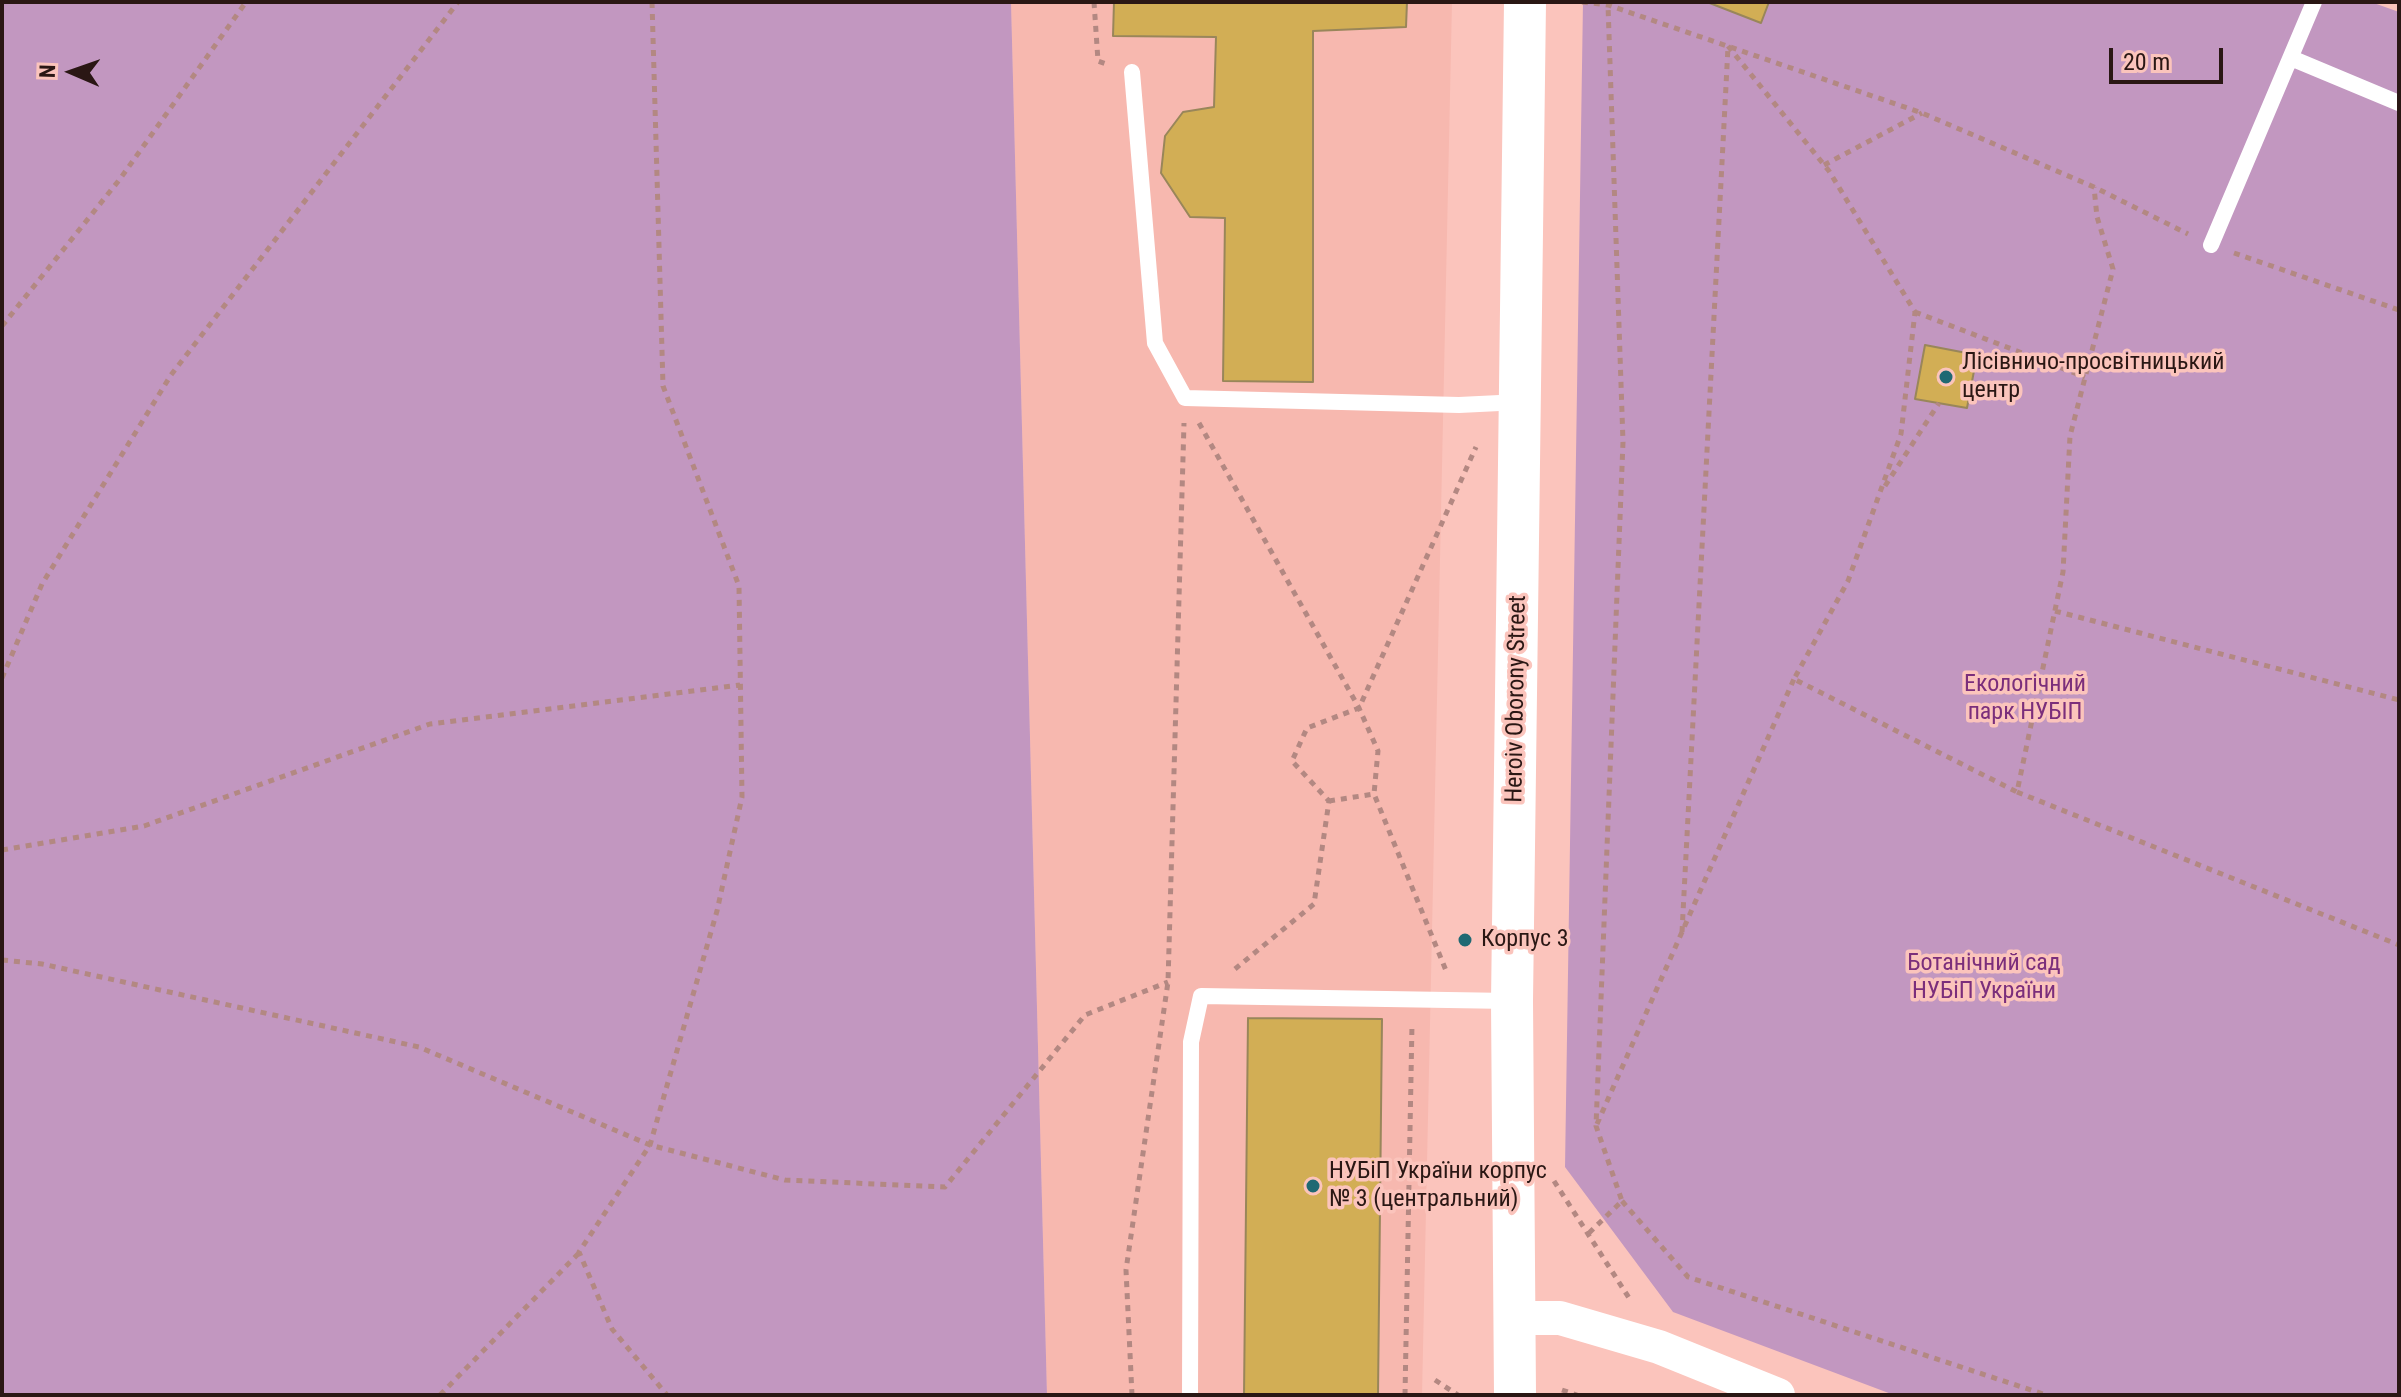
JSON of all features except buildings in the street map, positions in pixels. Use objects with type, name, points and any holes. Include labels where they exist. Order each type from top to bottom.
[{"type":"street","name":"Heroiv Oborony Street","points":[[1515,1395],[1512,1001],[1525,2]]},
{"type":"street","points":[[1515,1318],[1560,1318],[1659,1347],[1778,1395]]},
{"type":"lane","points":[[2211,245],[2314,2]]},
{"type":"lane","points":[[2291,58],[2399,103]]},
{"type":"lane","points":[[1132,72],[1155,343],[1185,398],[1459,405],[1521,402]]},
{"type":"lane","points":[[1190,1395],[1191,1042],[1201,996],[1413,1002],[1512,1001]]},
{"type":"path","points":[[2,326],[120,179],[246,2]]},
{"type":"path","points":[[2,678],[42,584],[171,375],[458,2]]},
{"type":"path","points":[[440,1395],[579,1252],[650,1145],[717,911],[742,797],[739,586],[663,386],[652,2]]},
{"type":"path","points":[[1094,2],[1098,61],[1132,72]]},
{"type":"path","points":[[1582,2],[1608,5],[1922,113],[2094,187],[2211,245],[2399,310]]},
{"type":"path","points":[[1608,5],[1623,442],[1596,1126],[1622,1201],[1688,1277],[2046,1395]]},
{"type":"path","points":[[1728,46],[1824,165],[1915,312],[2085,377]]},
{"type":"path","points":[[1682,932],[1728,46]]},
{"type":"path","points":[[1824,165],[1922,113]]},
{"type":"path","points":[[2017,792],[2063,572],[2070,436],[2113,269],[2097,217],[2094,187]]},
{"type":"path","points":[[1596,1126],[1794,679],[1848,581],[1901,434],[1915,312]]},
{"type":"path","points":[[1185,398],[1359,708],[1378,751],[1374,794],[1459,1002]]},
{"type":"path","points":[[1132,1395],[1126,1270],[1168,982],[1185,398]]},
{"type":"path","points":[[1879,495],[1939,403]]},
{"type":"path","points":[[1329,801],[1292,761],[1307,728],[1359,708],[1476,447]]},
{"type":"path","points":[[2055,611],[2399,700]]},
{"type":"path","points":[[1794,679],[2017,792],[2399,945]]},
{"type":"path","points":[[2,850],[144,826],[430,724],[740,685]]},
{"type":"path","points":[[1329,801],[1374,794]]},
{"type":"path","points":[[1201,996],[1314,904],[1329,801]]},
{"type":"path","points":[[2,960],[42,964],[419,1047],[650,1145],[785,1180],[945,1187],[1085,1015],[1168,982]]},
{"type":"path","points":[[1405,1395],[1413,1002]]},
{"type":"path","points":[[1552,1177],[1659,1347]]},
{"type":"path","points":[[1589,1233],[1622,1201]]},
{"type":"path","points":[[579,1252],[612,1329],[667,1395]]},
{"type":"path","points":[[1435,1380],[1458,1395]]},
{"type":"path","points":[[1565,1395],[1562,1390],[1577,1395]]},
{"type":"shaded area","points":[[1011,2],[1452,2],[1422,1395],[1047,1395]]},
{"type":"green space","points":[[2,2],[1011,2],[1047,1395],[2,1395]]},
{"type":"green space","name":"Ботанічний сад НУБіП України","points":[[1583,2],[2371,2],[2399,12],[2399,1395],[1894,1395],[1673,1312],[1565,1167]]},
{"type":"place","name":"Лісівничо-просвітницький центр","points":[[1946,377]]},
{"type":"place","name":"Корпус 3","points":[[1465,940]]},
{"type":"place","name":"НУБіП України корпус № 3 (центральний)","points":[[1313,1186]]},
{"type":"park label","name":"Екологічний парк НУБІП","points":[[2025,699]]}]
